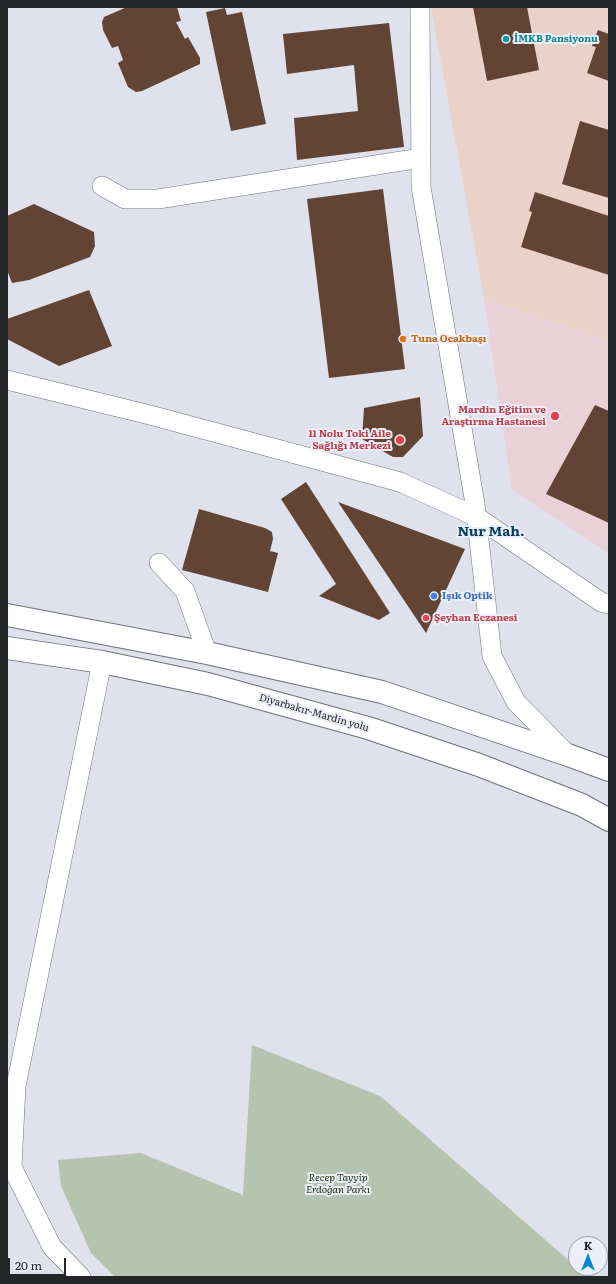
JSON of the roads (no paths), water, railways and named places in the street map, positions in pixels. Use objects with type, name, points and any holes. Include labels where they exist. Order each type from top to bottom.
[{"type":"highway","points":[[7,615],[206,653],[382,692],[609,770]]},
{"type":"highway","name":"Diyarbakır-Mardin yolu","points":[[7,648],[102,662],[208,684],[368,728],[479,764],[582,805],[609,820]]},
{"type":"street","points":[[420,7],[422,187],[477,517],[492,656],[516,702],[568,755]]},
{"type":"street","points":[[102,186],[125,200],[158,200],[422,158]]},
{"type":"street","points":[[7,380],[150,415],[400,482],[477,517],[601,602],[609,604]]},
{"type":"street","points":[[159,563],[185,591],[206,653]]},
{"type":"street","points":[[81,1277],[52,1247],[12,1167],[16,1086],[102,662]]},
{"type":"place","name":"İMKB Pansiyonu","points":[[506,39]]},
{"type":"place","name":"Tuna Ocakbaşı","points":[[403,339]]},
{"type":"place","name":"Mardin Eğitim ve Araştırma Hastanesi","points":[[555,416]]},
{"type":"place","name":"11 Nolu Toki Aile Sağlığı Merkezi","points":[[400,440]]},
{"type":"place","name":"Işık Optik","points":[[434,596]]},
{"type":"place","name":"Şeyhan Eczanesi","points":[[426,618]]},
{"type":"district","name":"Nur Mah.","points":[[491,532]]},
{"type":"park label","name":"Recep Tayyip Erdoğan Parkı","points":[[338,1184]]}]
